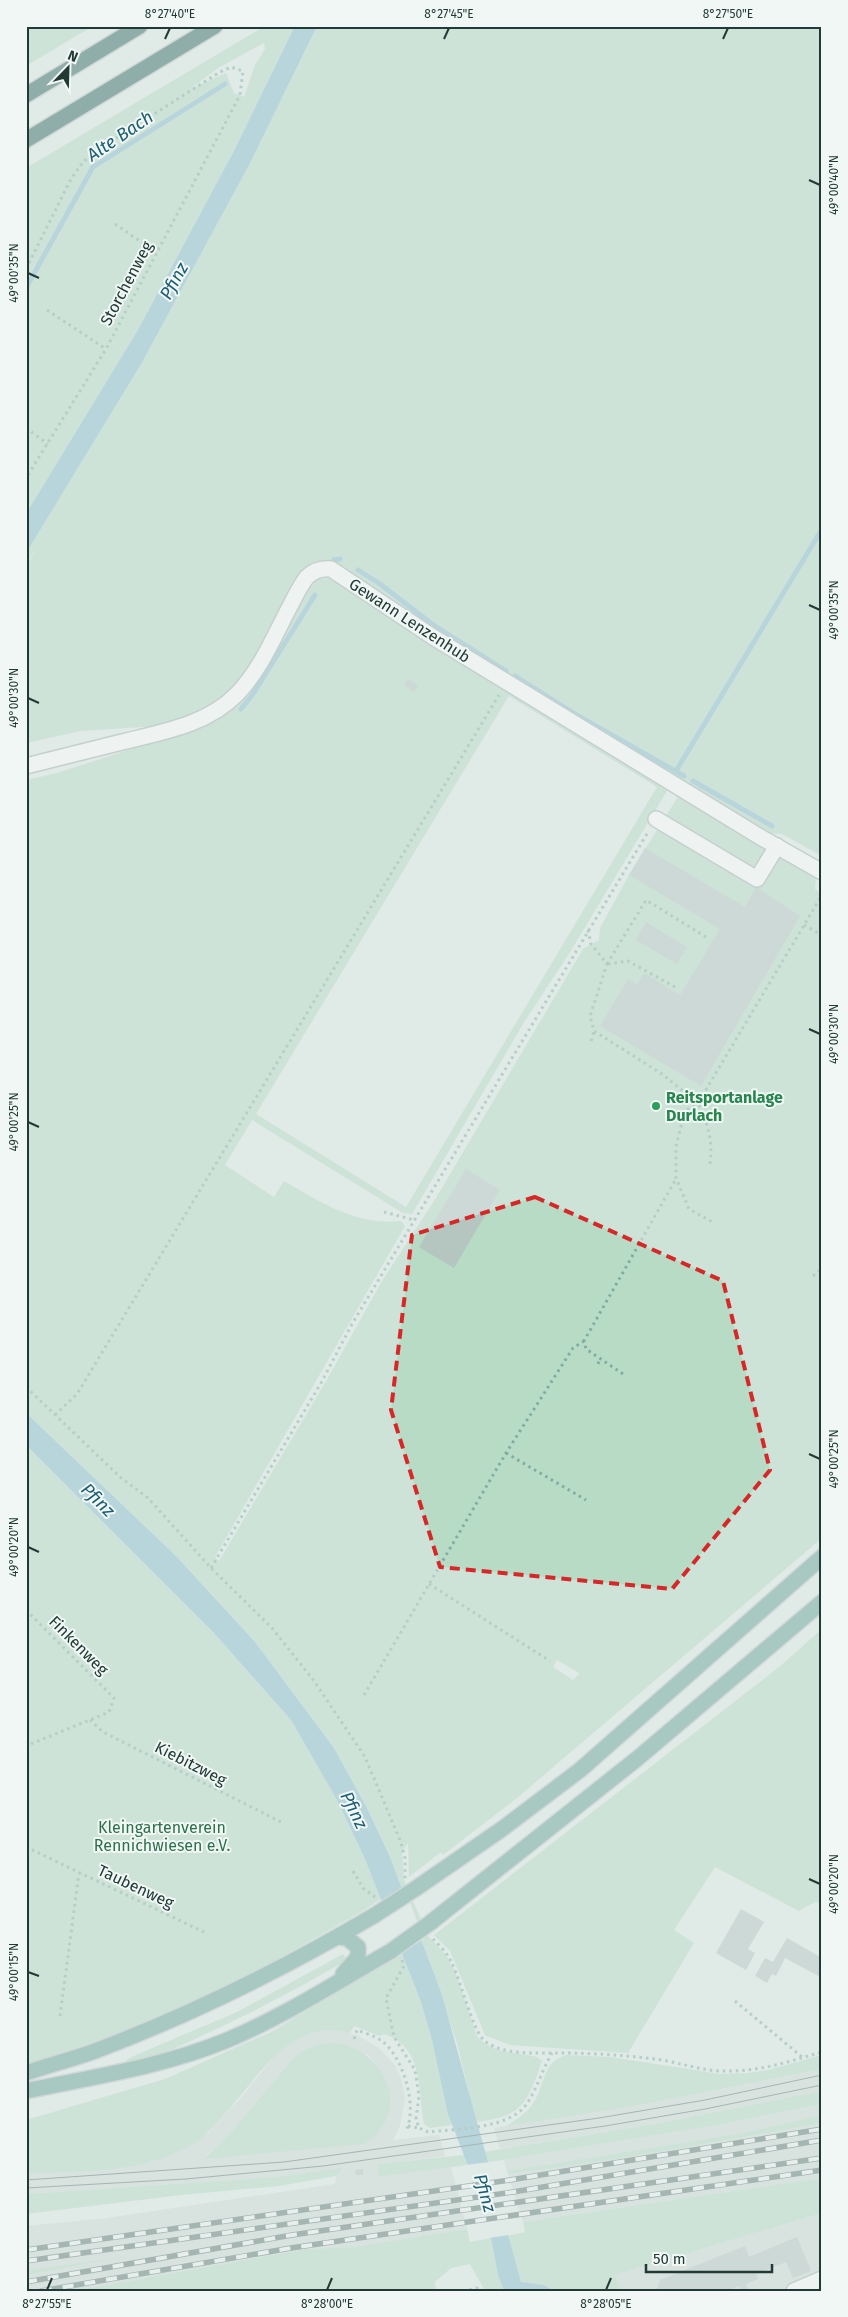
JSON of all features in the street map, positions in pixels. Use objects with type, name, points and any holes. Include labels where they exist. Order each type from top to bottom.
[{"type":"highway","points":[[26,95],[140,26]]},
{"type":"highway","points":[[26,140],[215,26]]},
{"type":"main road","points":[[26,2073],[93,2052],[198,2009],[267,1976],[338,1937],[375,1914],[411,1887],[502,1829],[580,1770],[822,1557]]},
{"type":"main road","points":[[26,2091],[111,2075],[208,2048],[274,2017],[335,1983],[396,1953],[430,1930],[638,1758],[822,1602]]},
{"type":"main road","points":[[335,1983],[358,1958],[358,1947],[354,1942],[347,1938],[338,1937]]},
{"type":"street","name":"Gewann Lenzenhub","points":[[26,766],[162,732],[200,720],[218,709],[231,700],[246,684],[266,654],[300,586],[314,571],[324,568],[339,573],[386,608],[822,872]]},
{"type":"street","points":[[656,819],[757,879],[777,846]]},
{"type":"street","points":[[794,2291],[822,2280]]},
{"type":"path","name":"Storchenweg","points":[[26,269],[71,179],[83,162],[104,146],[220,72],[231,67],[243,71],[240,95],[106,349],[26,478]]},
{"type":"path","points":[[116,224],[156,252]]},
{"type":"path","points":[[47,310],[106,349]]},
{"type":"path","points":[[26,428],[48,444]]},
{"type":"path","points":[[55,1415],[77,1394],[507,682]]},
{"type":"path","points":[[211,1568],[234,1532],[414,1220],[656,819]]},
{"type":"path","points":[[714,1223],[689,1209],[676,1178],[676,1146],[685,1111],[698,1103],[822,895]]},
{"type":"path","points":[[591,1041],[594,1031],[590,1016],[607,964],[646,900],[706,937]]},
{"type":"path","points":[[804,925],[822,935]]},
{"type":"path","points":[[588,930],[591,944],[607,964]]},
{"type":"path","points":[[607,964],[628,961],[676,988]]},
{"type":"path","points":[[594,1031],[662,1074],[698,1103],[706,1121],[712,1146],[710,1164]]},
{"type":"path","points":[[364,1695],[506,1453],[573,1348],[584,1341],[676,1178]]},
{"type":"path","points":[[384,1212],[414,1220]]},
{"type":"path","points":[[813,1276],[822,1269]]},
{"type":"path","points":[[584,1341],[586,1350],[623,1374]]},
{"type":"path","points":[[598,1364],[600,1359]]},
{"type":"path","points":[[26,1387],[120,1477],[148,1498],[211,1568],[272,1628],[314,1681],[365,1757],[400,1840],[405,1858],[403,1877],[411,1887]]},
{"type":"path","points":[[506,1453],[586,1500]]},
{"type":"path","points":[[429,1584],[550,1661]]},
{"type":"path","name":"Finkenweg","points":[[26,1610],[114,1698],[109,1712],[90,1720]]},
{"type":"path","points":[[26,1746],[90,1720]]},
{"type":"path","name":"Kiebitzweg","points":[[90,1720],[103,1732],[283,1823]]},
{"type":"path","name":"Taubenweg","points":[[26,1847],[208,1934]]},
{"type":"path","points":[[353,1871],[363,1888],[378,1899]]},
{"type":"path","points":[[60,2016],[78,1873]]},
{"type":"path","points":[[430,1930],[446,1953],[484,2042],[496,2047],[552,2053],[628,2056],[728,2072],[758,2069],[822,2052]]},
{"type":"path","points":[[396,1953],[404,1966],[386,1998],[394,2037],[415,2070],[419,2096],[416,2119],[419,2128]]},
{"type":"path","points":[[735,2001],[803,2058]]},
{"type":"path","points":[[354,2039],[357,2030],[374,2037],[382,2042],[398,2062],[408,2087],[410,2115],[407,2127],[419,2128],[428,2132],[492,2124],[505,2121],[518,2114],[525,2106],[552,2053]]},
{"type":"path","points":[[463,2291],[477,2288],[479,2291]]},
{"type":"highlighted area","points":[[535,1197],[723,1281],[770,1470],[672,1589],[440,1567],[391,1410],[412,1235]]},
{"type":"shaded area","points":[[340,2030],[357,2035],[379,2048],[394,2064],[401,2078],[405,2097],[400,2126],[393,2140],[439,2135],[445,2156],[378,2164],[379,2177],[451,2167],[467,2229],[353,2247],[305,2249],[74,2291],[26,2291],[26,2275],[112,2259],[26,2270],[26,2226],[107,2218],[335,2184],[336,2176],[341,2169],[277,2177],[26,2194],[26,2174],[114,2169],[151,2162],[208,2133],[239,2100],[277,2053],[294,2039],[315,2031]],"holes":[[[367,2054],[376,2064],[387,2086],[204,2158],[232,2131],[290,2062]]]},
{"type":"shaded area","points":[[822,2069],[822,2091],[660,2123],[500,2149],[494,2128],[640,2105]]},
{"type":"shaded area","points":[[822,2104],[822,2115],[742,2133],[507,2171],[504,2160],[723,2124]]},
{"type":"shaded area","points":[[822,2123],[822,2178],[523,2222],[508,2174],[719,2142]]},
{"type":"shaded area","points":[[822,2213],[822,2291],[621,2291],[614,2275]]},
{"type":"green space","points":[[26,26],[93,26],[26,66]]},
{"type":"green space","points":[[265,26],[822,26],[822,856],[782,834],[768,833],[746,823],[393,605],[351,572],[333,562],[318,562],[301,574],[256,659],[236,687],[193,719],[158,726],[81,731],[26,743],[26,566],[38,546],[26,564],[26,168]],"holes":[[[264,43],[265,49],[255,65],[244,97],[234,93],[226,73],[190,89],[218,68]]]},
{"type":"green space","points":[[328,578],[336,580],[670,786],[572,949],[523,1024],[412,1214],[403,1213],[252,1120],[225,1165],[274,1197],[284,1181],[340,1211],[369,1220],[401,1221],[405,1226],[215,1557],[219,1561],[325,1383],[382,1281],[436,1198],[583,949],[599,940],[600,928],[629,875],[679,795],[816,878],[815,889],[822,893],[822,1538],[517,1798],[443,1855],[441,1852],[409,1877],[408,1843],[402,1852],[404,1880],[428,1936],[446,1955],[455,1971],[477,2036],[483,2042],[497,2049],[537,2057],[542,2061],[532,2088],[521,2105],[504,2116],[476,2122],[457,2043],[390,1857],[367,1808],[334,1748],[255,1642],[176,1556],[36,1423],[26,1430],[26,780],[57,773],[193,729],[214,717],[309,584],[316,579]],"holes":[[[509,696],[657,787],[406,1207],[256,1114]],[[557,1660],[579,1673],[579,1674],[573,1680],[553,1667]]]},
{"type":"green space","name":"Kleingartenverein Rennichwiesen e.V.","points":[[26,1445],[213,1632],[291,1720],[337,1800],[365,1859],[381,1899],[232,1985],[108,2037],[26,2064]]},
{"type":"green space","points":[[822,1629],[822,1904],[815,1902],[799,1911],[715,1867],[674,1930],[694,1943],[628,2053],[510,2045],[485,2035],[450,1951],[434,1935],[779,1667]]},
{"type":"green space","points":[[343,1954],[347,1960],[241,2017],[131,2067],[126,2060],[237,2012]]},
{"type":"green space","points":[[403,1954],[421,2002],[432,2040],[452,2125],[430,2128],[424,2124],[417,2071],[413,2059],[406,2049],[397,2040],[384,2034],[380,2036],[354,2026],[350,2033],[324,2030],[301,2037],[280,2052],[261,2071],[225,2114],[206,2133],[186,2148],[148,2163],[128,2167],[108,2170],[26,2174],[26,2120],[165,2079],[273,2031],[386,1962]]},
{"type":"green space","points":[[336,2043],[351,2047],[364,2054],[383,2075],[389,2089],[390,2103],[387,2117],[379,2131],[365,2144],[204,2159],[232,2131],[290,2062],[302,2051],[319,2044]]},
{"type":"green space","points":[[567,2055],[611,2057],[720,2074],[768,2070],[822,2055],[822,2069],[640,2105],[506,2126],[522,2115],[532,2104],[553,2062]]},
{"type":"green space","points":[[822,2091],[822,2104],[723,2124],[487,2162],[484,2152],[660,2123]]},
{"type":"green space","points":[[822,2115],[822,2123],[744,2137],[547,2169],[508,2174],[507,2171],[742,2133]]},
{"type":"green space","points":[[464,2155],[467,2165],[379,2177],[377,2164]]},
{"type":"green space","points":[[342,2168],[336,2176],[279,2186],[181,2195],[26,2214],[26,2194],[277,2177]]},
{"type":"green space","points":[[822,2178],[822,2213],[615,2275],[621,2291],[555,2291],[544,2285],[521,2283],[507,2236],[525,2232],[523,2222]]},
{"type":"green space","points":[[467,2229],[470,2242],[491,2238],[498,2275],[504,2291],[485,2291],[470,2264],[451,2268],[435,2282],[436,2291],[74,2291],[305,2249],[353,2247]]},
{"type":"green space","points":[[125,2257],[26,2275],[26,2270]]},
{"type":"water","name":"Pfinz","points":[[295,26],[317,26],[249,165],[141,364],[26,553],[26,514],[138,330],[233,153]]},
{"type":"water","name":"Pfinz","points":[[26,1413],[176,1556],[255,1642],[334,1748],[367,1808],[390,1857],[442,1995],[521,2282],[544,2285],[555,2291],[504,2291],[498,2275],[491,2238],[465,2158],[448,2114],[432,2040],[421,2002],[365,1859],[337,1800],[291,1720],[213,1632],[26,1445]]},
{"type":"pier","points":[[404,1887],[424,1939],[400,1954],[379,1903]]},
{"type":"pier","points":[[490,2162],[509,2235],[488,2238],[465,2165]]},
{"type":"building","points":[[408,679],[418,685],[414,692],[404,685]]},
{"type":"building","points":[[645,848],[745,907],[756,887],[800,916],[701,1086],[600,1026],[628,979],[637,984],[644,973],[680,995],[720,929],[629,875]]},
{"type":"building","points":[[646,922],[687,947],[677,964],[636,940]]},
{"type":"building","points":[[466,1169],[500,1190],[454,1268],[419,1247]]},
{"type":"building","points":[[741,1909],[764,1922],[748,1949],[755,1953],[746,1970],[716,1953]]},
{"type":"building","points":[[787,1938],[822,1958],[822,1978],[785,1958],[776,1976],[772,1974],[767,1983],[755,1976],[765,1958],[773,1962]]},
{"type":"building","points":[[363,2169],[363,2175],[356,2175],[355,2170]]},
{"type":"building","points":[[797,2237],[811,2271],[793,2278],[786,2262],[756,2274],[758,2279],[746,2284],[749,2291],[741,2291],[739,2286],[728,2291],[656,2291],[660,2280],[745,2246],[749,2257]]},
{"type":"waterway","name":"Alte Bach","points":[[26,288],[93,167],[225,84]]},
{"type":"waterway","points":[[676,771],[822,529]]},
{"type":"waterway","points":[[334,560],[340,559]]},
{"type":"waterway","points":[[358,570],[380,584],[432,624],[506,671]]},
{"type":"waterway","points":[[241,709],[253,694],[315,595]]},
{"type":"waterway","points":[[515,676],[580,717],[684,776]]},
{"type":"waterway","points":[[693,781],[772,826]]},
{"type":"tram line","points":[[26,2180],[284,2162],[599,2118],[705,2100],[822,2075]]},
{"type":"tram line","points":[[26,2188],[186,2179],[323,2166],[605,2126],[705,2109],[822,2085]]},
{"type":"railway","points":[[26,2250],[510,2180],[822,2129]]},
{"type":"railway","points":[[26,2261],[513,2192],[822,2140]]},
{"type":"railway","points":[[26,2282],[292,2235],[822,2158]]},
{"type":"railway","points":[[41,2291],[291,2248],[822,2170]]},
{"type":"place","name":"Reitsportanlage Durlach","points":[[656,1106]]}]
